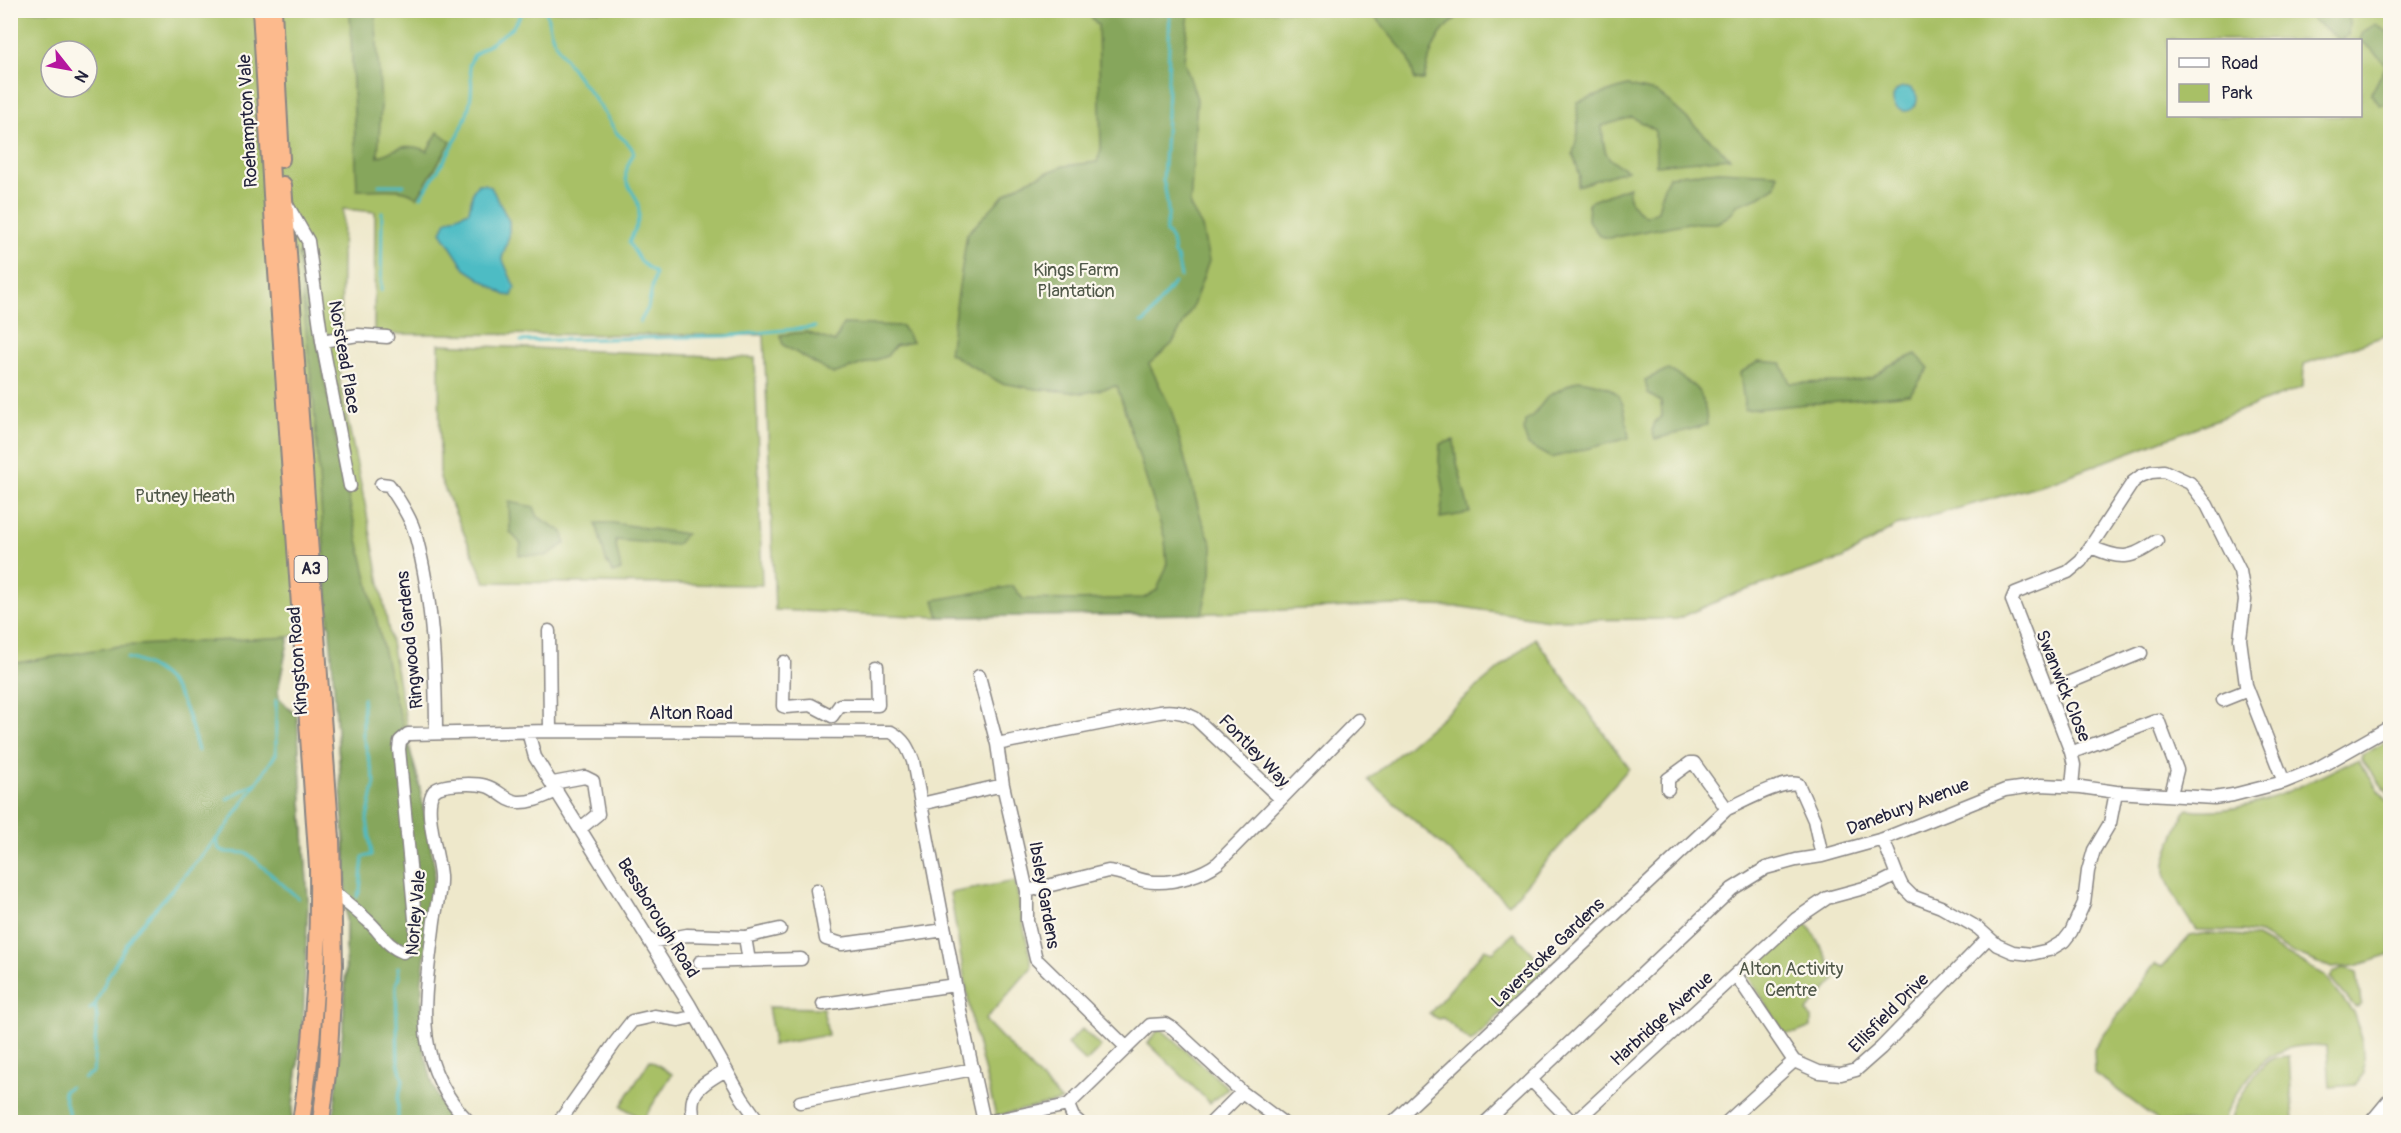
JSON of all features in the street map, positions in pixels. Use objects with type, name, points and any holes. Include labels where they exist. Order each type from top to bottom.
[{"type":"highway","name":"Roehampton Vale","points":[[261,10],[274,228]]},
{"type":"highway","name":"Roehampton Vale","points":[[273,10],[283,196]]},
{"type":"highway","name":"Kingston Road","points":[[283,196],[331,838],[334,965],[332,1016],[321,1122]]},
{"type":"highway","name":"Kingston Road","points":[[274,228],[318,867],[318,952],[314,1022],[301,1122]]},
{"type":"street","name":"Norstead Place","points":[[283,196],[308,241],[322,341],[350,486]]},
{"type":"street","points":[[287,243],[303,235]]},
{"type":"street","points":[[322,341],[358,335],[387,337]]},
{"type":"street","points":[[2157,541],[2143,550],[2122,558],[2091,547],[2133,482],[2151,472],[2164,471],[2190,483],[2207,505],[2240,571],[2245,600],[2240,639],[2248,690],[2284,782]]},
{"type":"street","name":"Ringwood Gardens","points":[[381,484],[389,485],[413,529],[429,609],[436,692],[436,733]]},
{"type":"street","name":"Swanwick Close","points":[[2072,786],[2074,765],[2071,754],[2012,600],[2015,593],[2067,572],[2081,561],[2091,547]]},
{"type":"street","points":[[549,631],[550,731]]},
{"type":"street","points":[[2048,691],[2141,653]]},
{"type":"street","points":[[784,662],[783,706],[811,705],[832,716]]},
{"type":"street","points":[[832,731],[832,716],[840,705],[878,705],[877,666]]},
{"type":"street","name":"Ibsley Gardens","points":[[979,676],[997,744],[1003,785],[1027,891],[1027,921],[1036,959],[1126,1047]]},
{"type":"street","points":[[2223,700],[2248,690]]},
{"type":"street","name":"Fontley Way","points":[[997,744],[1159,712],[1188,714],[1196,718],[1281,799],[1218,863],[1206,872],[1154,882],[1108,870],[1027,891]]},
{"type":"street","points":[[1281,799],[1358,720]]},
{"type":"street","points":[[2078,750],[2158,720],[2177,770],[2171,795]]},
{"type":"street","name":"Danebury Avenue","points":[[1486,1122],[1732,889],[1766,868],[1822,856],[1883,839],[2004,790],[2041,785],[2072,786],[2116,792],[2214,798],[2256,790],[2284,782],[2336,759],[2390,728]]},
{"type":"street","name":"Alton Road","points":[[333,891],[369,921],[382,938],[395,949],[403,952],[412,946],[416,936],[415,919],[399,750],[400,741],[408,734],[550,731],[872,730],[891,732],[907,745],[913,761],[955,985],[986,1122]]},
{"type":"street","name":"Bessborough Road","points":[[528,732],[535,757],[581,828],[759,1122]]},
{"type":"street","points":[[1668,789],[1668,779],[1690,762],[1694,763],[1727,809]]},
{"type":"street","points":[[555,787],[585,777],[593,781],[598,814],[581,828]]},
{"type":"street","name":"Laverstoke Gardens","points":[[1394,1122],[1727,809],[1794,782],[1801,785],[1814,820],[1822,856]]},
{"type":"street","name":"Norley Vale","points":[[470,1122],[455,1107],[441,1087],[427,1048],[424,1007],[440,878],[432,831],[430,799],[434,790],[443,786],[471,784],[487,786],[507,799],[519,802],[533,801],[555,787]]},
{"type":"street","points":[[921,804],[1003,785]]},
{"type":"street","points":[[1883,839],[1902,886],[1912,896],[1948,911],[1978,928],[1997,945],[2013,952],[2031,954],[2049,950],[2064,941],[2071,932],[2084,903],[2088,871],[2094,850],[2110,823],[2116,792]]},
{"type":"street","name":"Harbridge Avenue","points":[[1531,1080],[1573,1122],[1796,919],[1821,902],[1879,884],[1897,875]]},
{"type":"street","points":[[817,890],[826,939],[842,944],[945,930]]},
{"type":"street","points":[[650,942],[687,935],[745,937],[780,929]]},
{"type":"street","points":[[745,937],[749,961]]},
{"type":"street","name":"Ellisfield Drive","points":[[1794,1061],[1819,1072],[1840,1074],[1856,1070],[1881,1048],[1988,938]]},
{"type":"street","points":[[700,962],[801,960]]},
{"type":"street","points":[[1727,1122],[1794,1061],[1736,975]]},
{"type":"street","points":[[823,1004],[955,985]]},
{"type":"street","points":[[559,1122],[632,1021],[654,1016],[679,1020],[696,1016]]},
{"type":"street","points":[[986,1122],[1068,1105],[1084,1092],[1150,1025],[1166,1024],[1242,1092],[1282,1122]]},
{"type":"street","points":[[800,1102],[973,1069]]},
{"type":"street","points":[[696,1122],[691,1110],[693,1098],[706,1082],[726,1070]]},
{"type":"street","points":[[1212,1122],[1242,1092]]},
{"type":"street","points":[[2371,1122],[2391,1099]]},
{"type":"street","points":[[1068,1105],[1073,1117],[1079,1122]]},
{"type":"green space","points":[[1375,10],[1462,11],[1437,40],[1424,80],[1415,80],[1408,56],[1372,14]]},
{"type":"green space","name":"Putney Heath","points":[[10,11],[2390,11],[2390,334],[2304,364],[2303,387],[2051,482],[1896,526],[1842,559],[1734,594],[1677,619],[1549,620],[1462,607],[1395,605],[1191,614],[939,617],[775,610],[764,335],[374,334],[375,212],[343,209],[340,384],[365,504],[414,776],[333,1122],[343,1025],[346,927],[343,830],[330,623],[289,637],[278,690],[279,699],[297,716],[308,900],[303,1022],[291,1122],[11,1122]]},
{"type":"green space","points":[[350,11],[375,11],[381,105],[378,157],[407,147],[427,151],[438,132],[451,142],[417,198],[406,191],[357,190]]},
{"type":"green space","name":"Kings Farm Plantation","points":[[1091,11],[1189,11],[1184,61],[1197,99],[1190,206],[1202,227],[1209,261],[1193,306],[1172,344],[1149,364],[1171,409],[1201,518],[1212,545],[1211,574],[1202,614],[939,617],[934,600],[1013,586],[1023,599],[1144,598],[1157,590],[1167,566],[1165,539],[1117,386],[1084,393],[1001,383],[949,353],[967,234],[1004,195],[1022,183],[1063,166],[1097,162],[1101,149],[1098,25],[1091,17]]},
{"type":"green space","points":[[2301,11],[2350,11],[2348,35],[2339,39]]},
{"type":"green space","points":[[2376,24],[2390,34],[2390,103],[2380,105],[2371,94],[2386,65],[2362,42],[2360,39],[2363,32]]},
{"type":"green space","points":[[1627,86],[1656,92],[1730,158],[1656,165],[1655,130],[1632,117],[1602,126],[1606,154],[1628,170],[1577,186],[1580,176],[1573,154],[1578,133],[1577,102]]},
{"type":"green space","points":[[1719,171],[1778,174],[1776,186],[1759,197],[1737,205],[1730,215],[1717,223],[1688,223],[1610,238],[1600,236],[1588,220],[1589,202],[1629,187],[1632,204],[1646,216],[1658,211],[1662,192],[1669,176]]},
{"type":"green space","points":[[302,250],[302,264],[341,466],[393,691],[418,778],[435,870],[422,981],[422,1042],[433,1085],[446,1115],[445,1122],[333,1122],[346,976],[346,857],[314,406],[298,254]]},
{"type":"green space","points":[[843,324],[902,326],[912,342],[895,346],[887,356],[833,374],[783,345],[780,335],[806,332],[835,342]]},
{"type":"green space","points":[[439,344],[755,358],[762,585],[485,582],[440,478]]},
{"type":"green space","points":[[1916,354],[1929,368],[1910,394],[1745,410],[1740,373],[1759,361],[1781,363],[1790,383],[1846,382],[1872,378],[1888,366]]},
{"type":"green space","points":[[1668,369],[1698,390],[1704,404],[1707,425],[1655,439],[1652,431],[1655,422],[1662,416],[1661,402],[1648,394],[1645,380]]},
{"type":"green space","points":[[1578,380],[1604,386],[1618,395],[1625,412],[1629,438],[1551,458],[1528,445],[1524,433],[1525,421],[1534,414],[1548,396]]},
{"type":"green space","points":[[1454,440],[1456,459],[1470,513],[1440,518],[1444,491],[1439,461],[1440,444]]},
{"type":"green space","points":[[509,502],[534,507],[538,517],[563,532],[565,544],[546,556],[519,555],[521,544],[510,532]]},
{"type":"green space","points":[[596,523],[613,523],[686,534],[676,545],[615,540],[621,570],[613,573],[606,561]]},
{"type":"green space","points":[[289,637],[278,690],[279,699],[297,716],[308,900],[303,1022],[291,1122],[11,1122],[11,664],[119,646]]},
{"type":"green space","points":[[1535,638],[1629,768],[1509,904],[1368,780]]},
{"type":"green space","points":[[2386,742],[2390,744],[2390,796],[2361,759],[2362,755]]},
{"type":"green space","points":[[2358,761],[2390,805],[2390,955],[2355,966],[2332,968],[2293,953],[2260,934],[2243,931],[2196,930],[2173,893],[2165,872],[2168,851],[2184,813],[2188,809],[2229,809],[2250,805]]},
{"type":"green space","points":[[1015,881],[1032,967],[985,1020],[1062,1101],[996,1116],[972,1022],[950,893]]},
{"type":"green space","name":"Alton Activity Centre","points":[[1801,923],[1806,924],[1813,932],[1835,974],[1835,980],[1807,1011],[1811,1018],[1811,1027],[1796,1033],[1784,1033],[1748,976]]},
{"type":"green space","points":[[1514,933],[1547,969],[1471,1042],[1443,1018],[1439,1019],[1429,1014],[1485,949],[1493,952]]},
{"type":"green space","points":[[2208,933],[2257,937],[2324,975],[2353,1012],[2362,1039],[2364,1073],[2355,1085],[2330,1087],[2327,1046],[2289,1048],[2269,1058],[2252,1074],[2234,1098],[2224,1122],[2160,1122],[2095,1073],[2094,1049],[2155,964],[2162,967],[2190,936]]},
{"type":"green space","points":[[2345,968],[2357,972],[2361,1004],[2358,1007],[2355,1007],[2330,978],[2333,973]]},
{"type":"green space","points":[[768,1007],[823,1008],[828,1035],[772,1045],[773,1034]]},
{"type":"green space","points":[[1160,1028],[1228,1088],[1210,1103],[1148,1043]]},
{"type":"green space","points":[[1082,1029],[1101,1047],[1086,1062],[1067,1044]]},
{"type":"green space","points":[[2289,1056],[2293,1122],[2231,1122],[2242,1096],[2260,1069],[2274,1058]]},
{"type":"green space","points":[[650,1060],[672,1074],[643,1120],[621,1106]]},
{"type":"water","points":[[1905,87],[1914,90],[1917,99],[1914,108],[1905,111],[1896,108],[1893,99],[1896,90]]},
{"type":"water","points":[[478,184],[491,187],[509,221],[509,236],[502,258],[515,288],[512,296],[505,295],[465,269],[441,232],[446,221],[469,211],[473,191]]},
{"type":"waterway","points":[[421,197],[450,151],[466,118],[472,83],[469,65],[474,55],[512,28],[524,10]]},
{"type":"waterway","points":[[546,10],[552,35],[561,53],[616,133],[630,145],[634,153],[628,165],[626,181],[636,198],[639,216],[629,243],[641,262],[655,273],[648,308],[640,322]]},
{"type":"waterway","points":[[1170,10],[1163,181],[1168,210],[1166,233],[1172,240],[1181,277]]},
{"type":"waterway","points":[[379,185],[404,185]]},
{"type":"waterway","points":[[381,291],[382,212]]},
{"type":"waterway","points":[[1141,323],[1145,322],[1174,283]]},
{"type":"waterway","points":[[521,341],[726,336],[815,327]]},
{"type":"waterway","points":[[127,658],[158,671],[177,692],[189,719],[198,751]]},
{"type":"waterway","points":[[357,897],[360,890],[363,857],[372,855],[367,819],[375,782],[363,736],[363,698]]},
{"type":"waterway","points":[[90,1010],[95,1005],[107,978],[132,935],[226,828],[276,754],[276,700]]},
{"type":"waterway","points":[[227,799],[257,782]]},
{"type":"waterway","points":[[216,840],[219,849],[226,852],[247,853],[298,898]]},
{"type":"waterway","points":[[398,967],[399,977],[396,984],[398,1061],[403,1081],[398,1098],[398,1122]]},
{"type":"waterway","points":[[83,1078],[93,1072],[97,1018],[95,1005]]},
{"type":"waterway","points":[[68,1122],[70,1119],[63,1091],[70,1087]]}]
